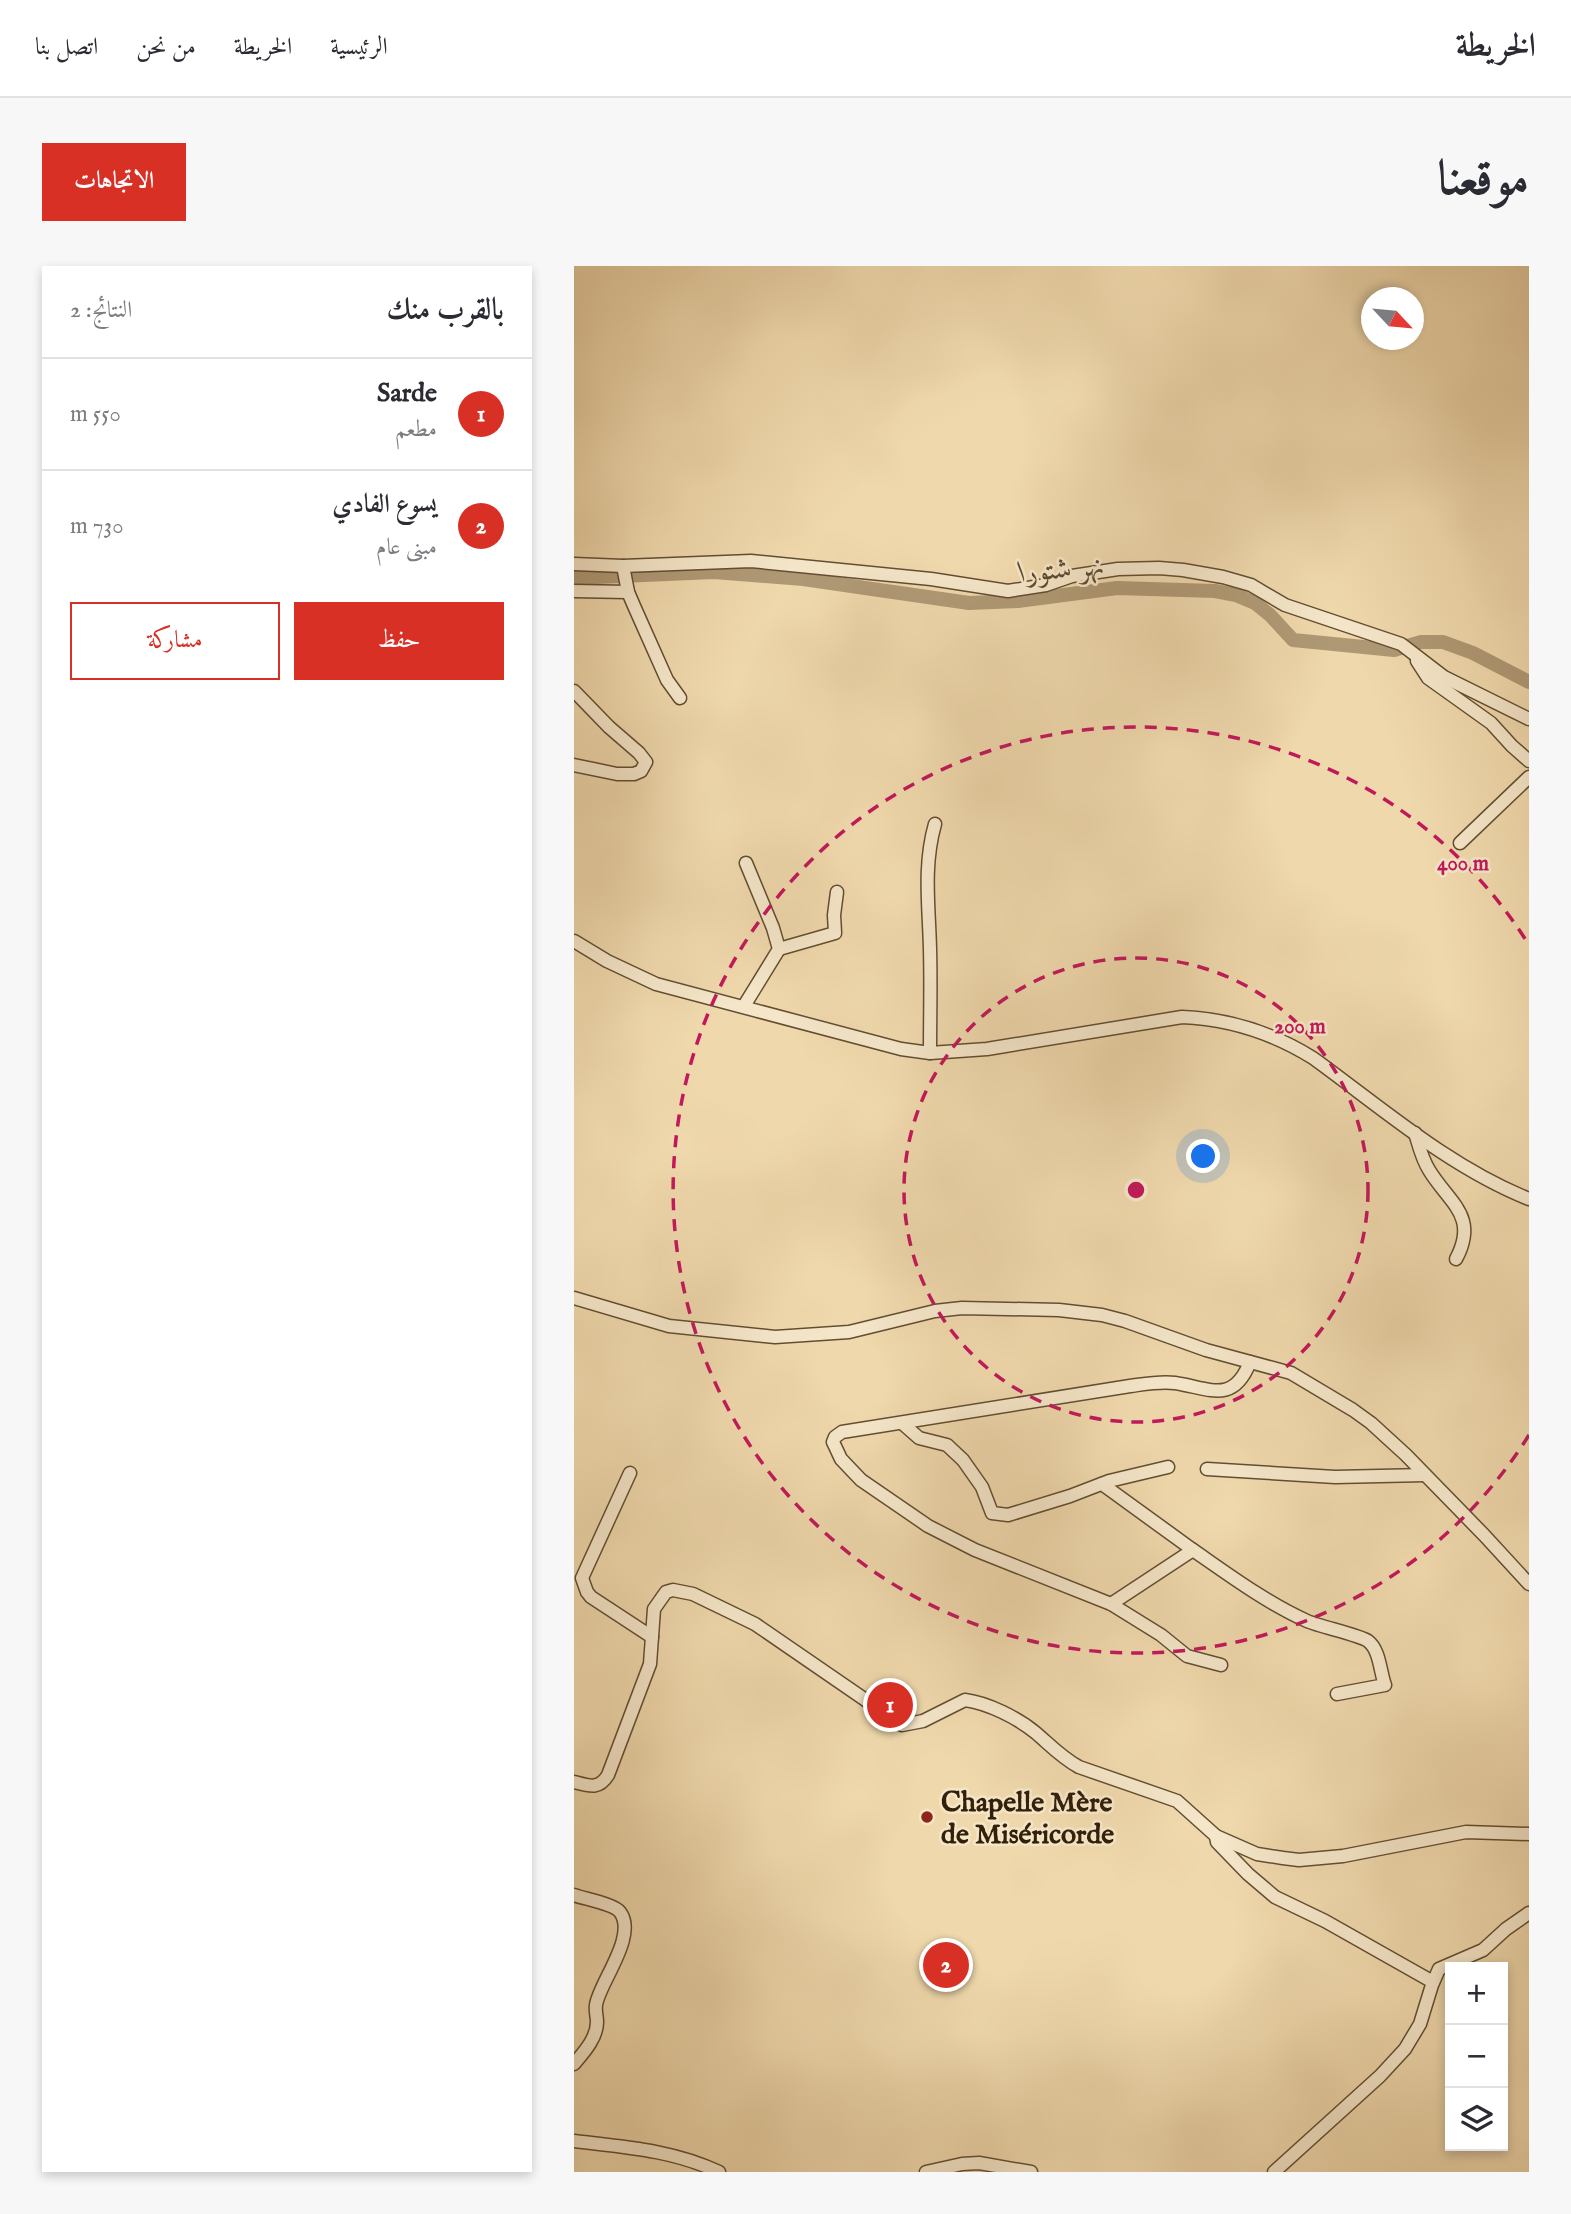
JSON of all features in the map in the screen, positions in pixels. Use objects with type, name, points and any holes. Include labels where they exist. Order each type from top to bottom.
[{"type":"street","points":[[574,591],[625,578],[716,561],[760,561],[834,571],[931,579],[1008,591],[1046,585],[1072,576],[1118,569],[1183,570],[1251,585],[1285,605],[1406,648],[1444,677],[1529,719]]},
{"type":"street","points":[[574,565],[625,578]]},
{"type":"street","points":[[625,578],[667,680],[680,698]]},
{"type":"street","points":[[1406,648],[1428,678],[1491,723],[1529,761]]},
{"type":"street","points":[[574,691],[646,762],[641,771],[625,775],[574,765]]},
{"type":"street","points":[[1460,843],[1529,777]]},
{"type":"street","points":[[930,1053],[930,948],[926,885],[928,847],[935,824]]},
{"type":"street","points":[[746,863],[779,949]]},
{"type":"street","points":[[744,1006],[779,949],[835,933],[837,892]]},
{"type":"street","points":[[574,941],[607,961],[656,984],[901,1049],[930,1053],[986,1049],[1104,1032],[1163,1019],[1202,1018],[1260,1031],[1292,1045],[1323,1065],[1415,1133],[1482,1176],[1529,1199]]},
{"type":"street","points":[[1415,1133],[1428,1169],[1462,1216],[1464,1236],[1455,1259]]},
{"type":"street","points":[[574,1298],[668,1326],[775,1337],[849,1332],[935,1311],[962,1308],[1059,1310],[1114,1318],[1206,1350],[1300,1377],[1353,1410],[1388,1438],[1529,1584]]},
{"type":"street","points":[[1221,1665],[1187,1656],[1161,1634],[1111,1604],[949,1538],[861,1480],[841,1459],[834,1447],[835,1437],[842,1432],[1157,1383],[1175,1383],[1214,1392],[1222,1391],[1238,1383],[1250,1362]]},
{"type":"street","points":[[902,1423],[919,1438],[947,1445],[963,1460],[982,1487],[992,1513],[1008,1515],[1102,1484],[1168,1467]]},
{"type":"street","points":[[1207,1469],[1335,1477],[1425,1475]]},
{"type":"street","points":[[630,1473],[582,1578],[591,1597],[652,1637]]},
{"type":"street","points":[[1102,1484],[1239,1582],[1306,1620],[1367,1640],[1377,1652],[1385,1685],[1337,1694]]},
{"type":"street","points":[[1111,1604],[1193,1550]]},
{"type":"street","points":[[574,1782],[595,1786],[601,1784],[608,1775],[650,1664],[654,1609],[659,1599],[666,1592],[673,1590],[693,1594],[755,1624],[902,1725],[923,1721],[959,1702],[972,1701],[1024,1724],[1065,1759],[1079,1767],[1177,1801],[1216,1836],[1257,1854],[1299,1860],[1343,1856],[1466,1832],[1529,1834]]},
{"type":"street","points":[[1216,1836],[1217,1842],[1275,1898],[1325,1921],[1433,1982]]},
{"type":"street","points":[[574,1895],[617,1909],[623,1926],[620,1952],[596,2004],[597,2029],[574,2064]]},
{"type":"street","points":[[1274,2172],[1380,2076],[1405,2049],[1420,2024],[1439,1969],[1483,1951],[1506,1929],[1529,1913]]},
{"type":"street","points":[[574,2141],[661,2151],[719,2172]]},
{"type":"street","points":[[926,2172],[979,2163],[1031,2172]]},
{"type":"waterway","name":"نهر شتورا","points":[[574,578],[714,572],[803,579],[969,603],[1018,601],[1117,588],[1215,591],[1236,595],[1255,603],[1293,640],[1394,650],[1421,642],[1443,642],[1473,653],[1529,682]]},
{"type":"place","name":"Sarde","points":[[890,1705]]},
{"type":"place","name":"Chapelle Mère de Miséricorde","points":[[927,1817]]},
{"type":"place","name":"يسوع الفادي","points":[[946,1965]]}]
